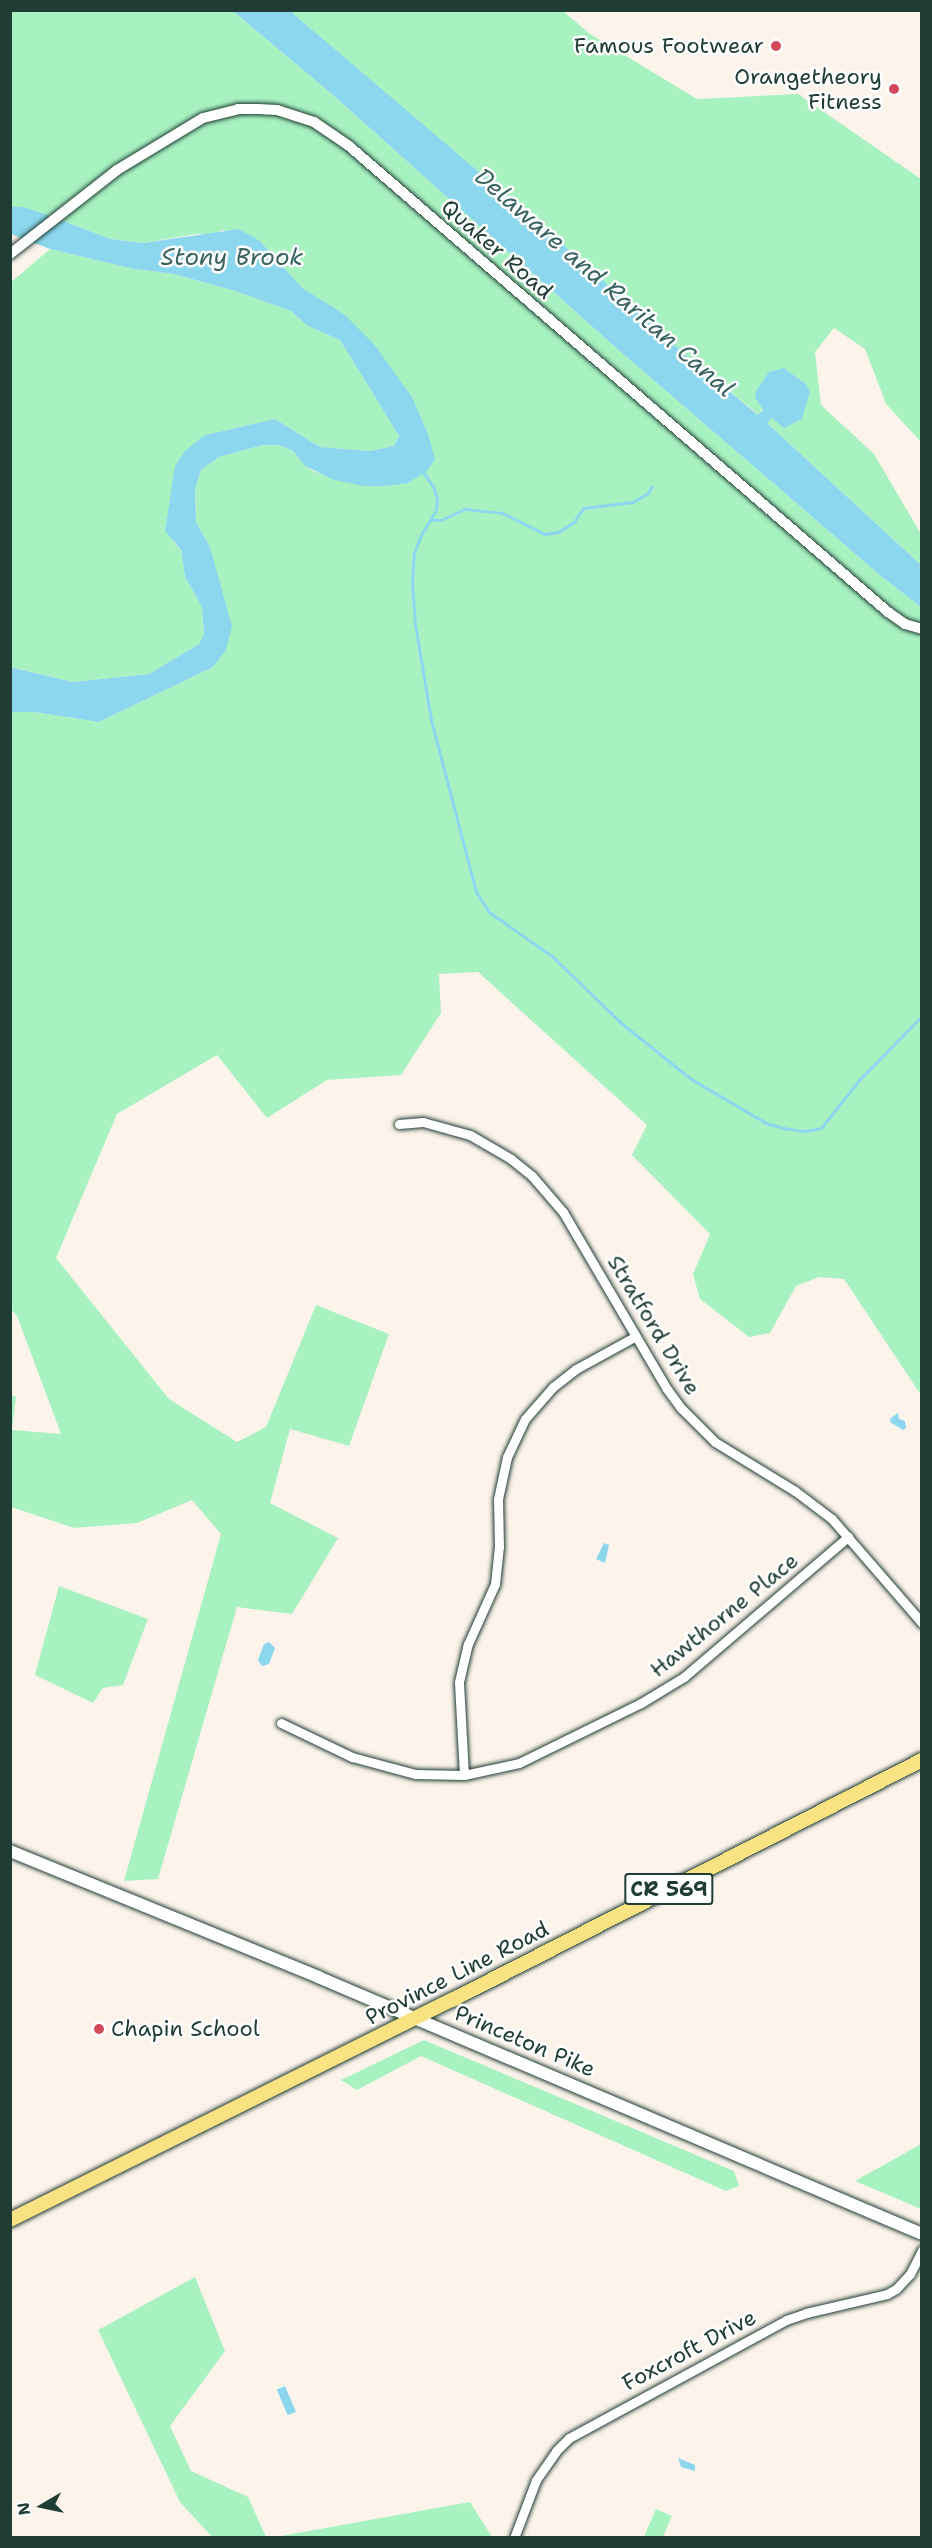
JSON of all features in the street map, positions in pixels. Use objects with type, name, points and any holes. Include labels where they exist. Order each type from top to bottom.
[{"type":"main road","name":"Province Line Road","points":[[10,2220],[416,2018],[921,1760]]},
{"type":"main road","name":"Princeton Pike","points":[[10,1851],[416,2018],[921,2234]]},
{"type":"street","name":"Quaker Road","points":[[12,253],[117,170],[203,118],[238,109],[258,109],[277,110],[314,122],[349,146],[888,612],[905,624],[921,629]]},
{"type":"street","name":"Stratford Drive","points":[[399,1124],[423,1122],[460,1132],[491,1146],[532,1176],[563,1212],[667,1389],[697,1426],[734,1456],[813,1503],[848,1537],[921,1623]]},
{"type":"street","points":[[464,1775],[459,1682],[468,1644],[495,1584],[499,1564],[498,1499],[507,1457],[525,1419],[553,1387],[576,1369],[636,1336]]},
{"type":"street","name":"Hawthorne Place","points":[[281,1724],[352,1757],[394,1770],[464,1775],[498,1769],[539,1755],[659,1693],[707,1660],[848,1537]]},
{"type":"street","name":"Foxcroft Drive","points":[[514,2538],[536,2480],[556,2451],[569,2438],[787,2320],[887,2294],[896,2289],[910,2274],[921,2250]]},
{"type":"green space","points":[[11,11],[233,11],[334,96],[614,346],[882,577],[921,607],[921,1395],[844,1279],[819,1277],[796,1286],[770,1333],[749,1337],[700,1299],[693,1274],[710,1234],[632,1155],[647,1125],[478,972],[439,974],[441,1013],[401,1075],[327,1080],[267,1118],[217,1055],[117,1114],[56,1258],[169,1399],[237,1442],[266,1427],[316,1305],[389,1334],[349,1446],[290,1429],[270,1503],[338,1538],[292,1614],[237,1607],[158,1879],[124,1881],[221,1534],[192,1500],[137,1523],[74,1528],[11,1507],[11,1395],[16,1397],[12,1430],[61,1434],[17,1316],[11,1309],[11,712],[34,712],[99,722],[213,667],[210,547],[196,522],[195,489],[201,470],[219,457],[263,445],[279,445],[293,451],[305,466],[315,472],[365,486],[386,486],[427,471],[344,314],[302,289],[260,241],[223,230],[209,235],[196,234],[143,243],[111,239],[24,207],[11,207]]},
{"type":"green space","points":[[290,11],[563,11],[590,34],[697,99],[798,94],[921,179],[921,442],[886,404],[865,349],[834,328],[815,352],[821,405],[874,454],[921,534],[921,565],[767,423],[806,384],[784,368],[759,415],[689,358]]},
{"type":"green space","points":[[50,249],[134,269],[174,274],[235,291],[291,311],[308,326],[340,340],[399,436],[394,446],[370,451],[320,447],[275,419],[205,435],[174,543],[181,550],[185,577],[202,607],[204,634],[199,644],[149,674],[73,682],[11,667],[10,283]]},
{"type":"green space","points":[[59,1586],[148,1619],[123,1685],[103,1688],[93,1703],[35,1675]]},
{"type":"green space","points":[[424,2040],[734,2171],[739,2186],[726,2191],[421,2056],[357,2090],[341,2080]]},
{"type":"green space","points":[[921,2144],[921,2209],[855,2181]]},
{"type":"green space","points":[[195,2277],[225,2351],[170,2426],[191,2471],[248,2497],[266,2537],[212,2537],[180,2502],[98,2330]]},
{"type":"green space","points":[[470,2502],[492,2537],[275,2537]]},
{"type":"green space","points":[[656,2509],[672,2516],[663,2537],[644,2537]]},
{"type":"water","name":"Delaware and Raritan Canal","points":[[233,11],[290,11],[540,224],[689,358],[758,415],[763,410],[755,397],[756,391],[769,372],[784,368],[806,384],[810,392],[802,419],[784,428],[772,418],[767,423],[921,565],[921,607],[882,577],[614,346],[334,96]]},
{"type":"water","name":"Stony Brook","points":[[11,207],[24,207],[111,239],[143,243],[239,229],[260,241],[302,288],[344,314],[374,344],[412,397],[428,434],[435,459],[427,471],[408,483],[386,486],[364,486],[334,480],[305,466],[293,451],[279,445],[263,445],[219,457],[201,470],[195,489],[196,522],[210,547],[232,626],[226,650],[213,667],[99,722],[34,712],[11,712],[10,667],[73,682],[149,674],[199,644],[204,634],[202,607],[185,577],[181,550],[165,531],[175,466],[185,451],[205,435],[275,419],[320,447],[370,451],[394,446],[399,436],[340,340],[308,326],[291,311],[235,291],[174,274],[134,269],[50,249],[11,234]]},
{"type":"water","points":[[898,1413],[899,1419],[905,1421],[906,1428],[903,1430],[890,1422],[891,1418]]},
{"type":"water","points":[[604,1543],[609,1545],[605,1563],[596,1559]]},
{"type":"water","points":[[269,1642],[275,1648],[269,1664],[262,1666],[258,1660],[264,1644]]},
{"type":"water","points":[[285,2386],[296,2412],[288,2415],[277,2390]]},
{"type":"water","points":[[678,2458],[695,2465],[695,2471],[681,2467]]},
{"type":"waterway","points":[[422,471],[433,486],[437,498],[436,510],[421,535],[414,553],[412,582],[415,624],[431,720],[476,892],[489,912],[553,957],[621,1023],[691,1079],[766,1123],[783,1128],[803,1131],[821,1128],[860,1079],[922,1016]]},
{"type":"waterway","points":[[432,520],[441,520],[465,509],[502,513],[545,534],[558,532],[574,522],[583,508],[633,502],[648,493],[652,486]]},
{"type":"place","name":"Famous Footwear","points":[[776,46]]},
{"type":"place","name":"Orangetheory Fitness","points":[[894,89]]},
{"type":"place","name":"Chapin School","points":[[99,2029]]}]
